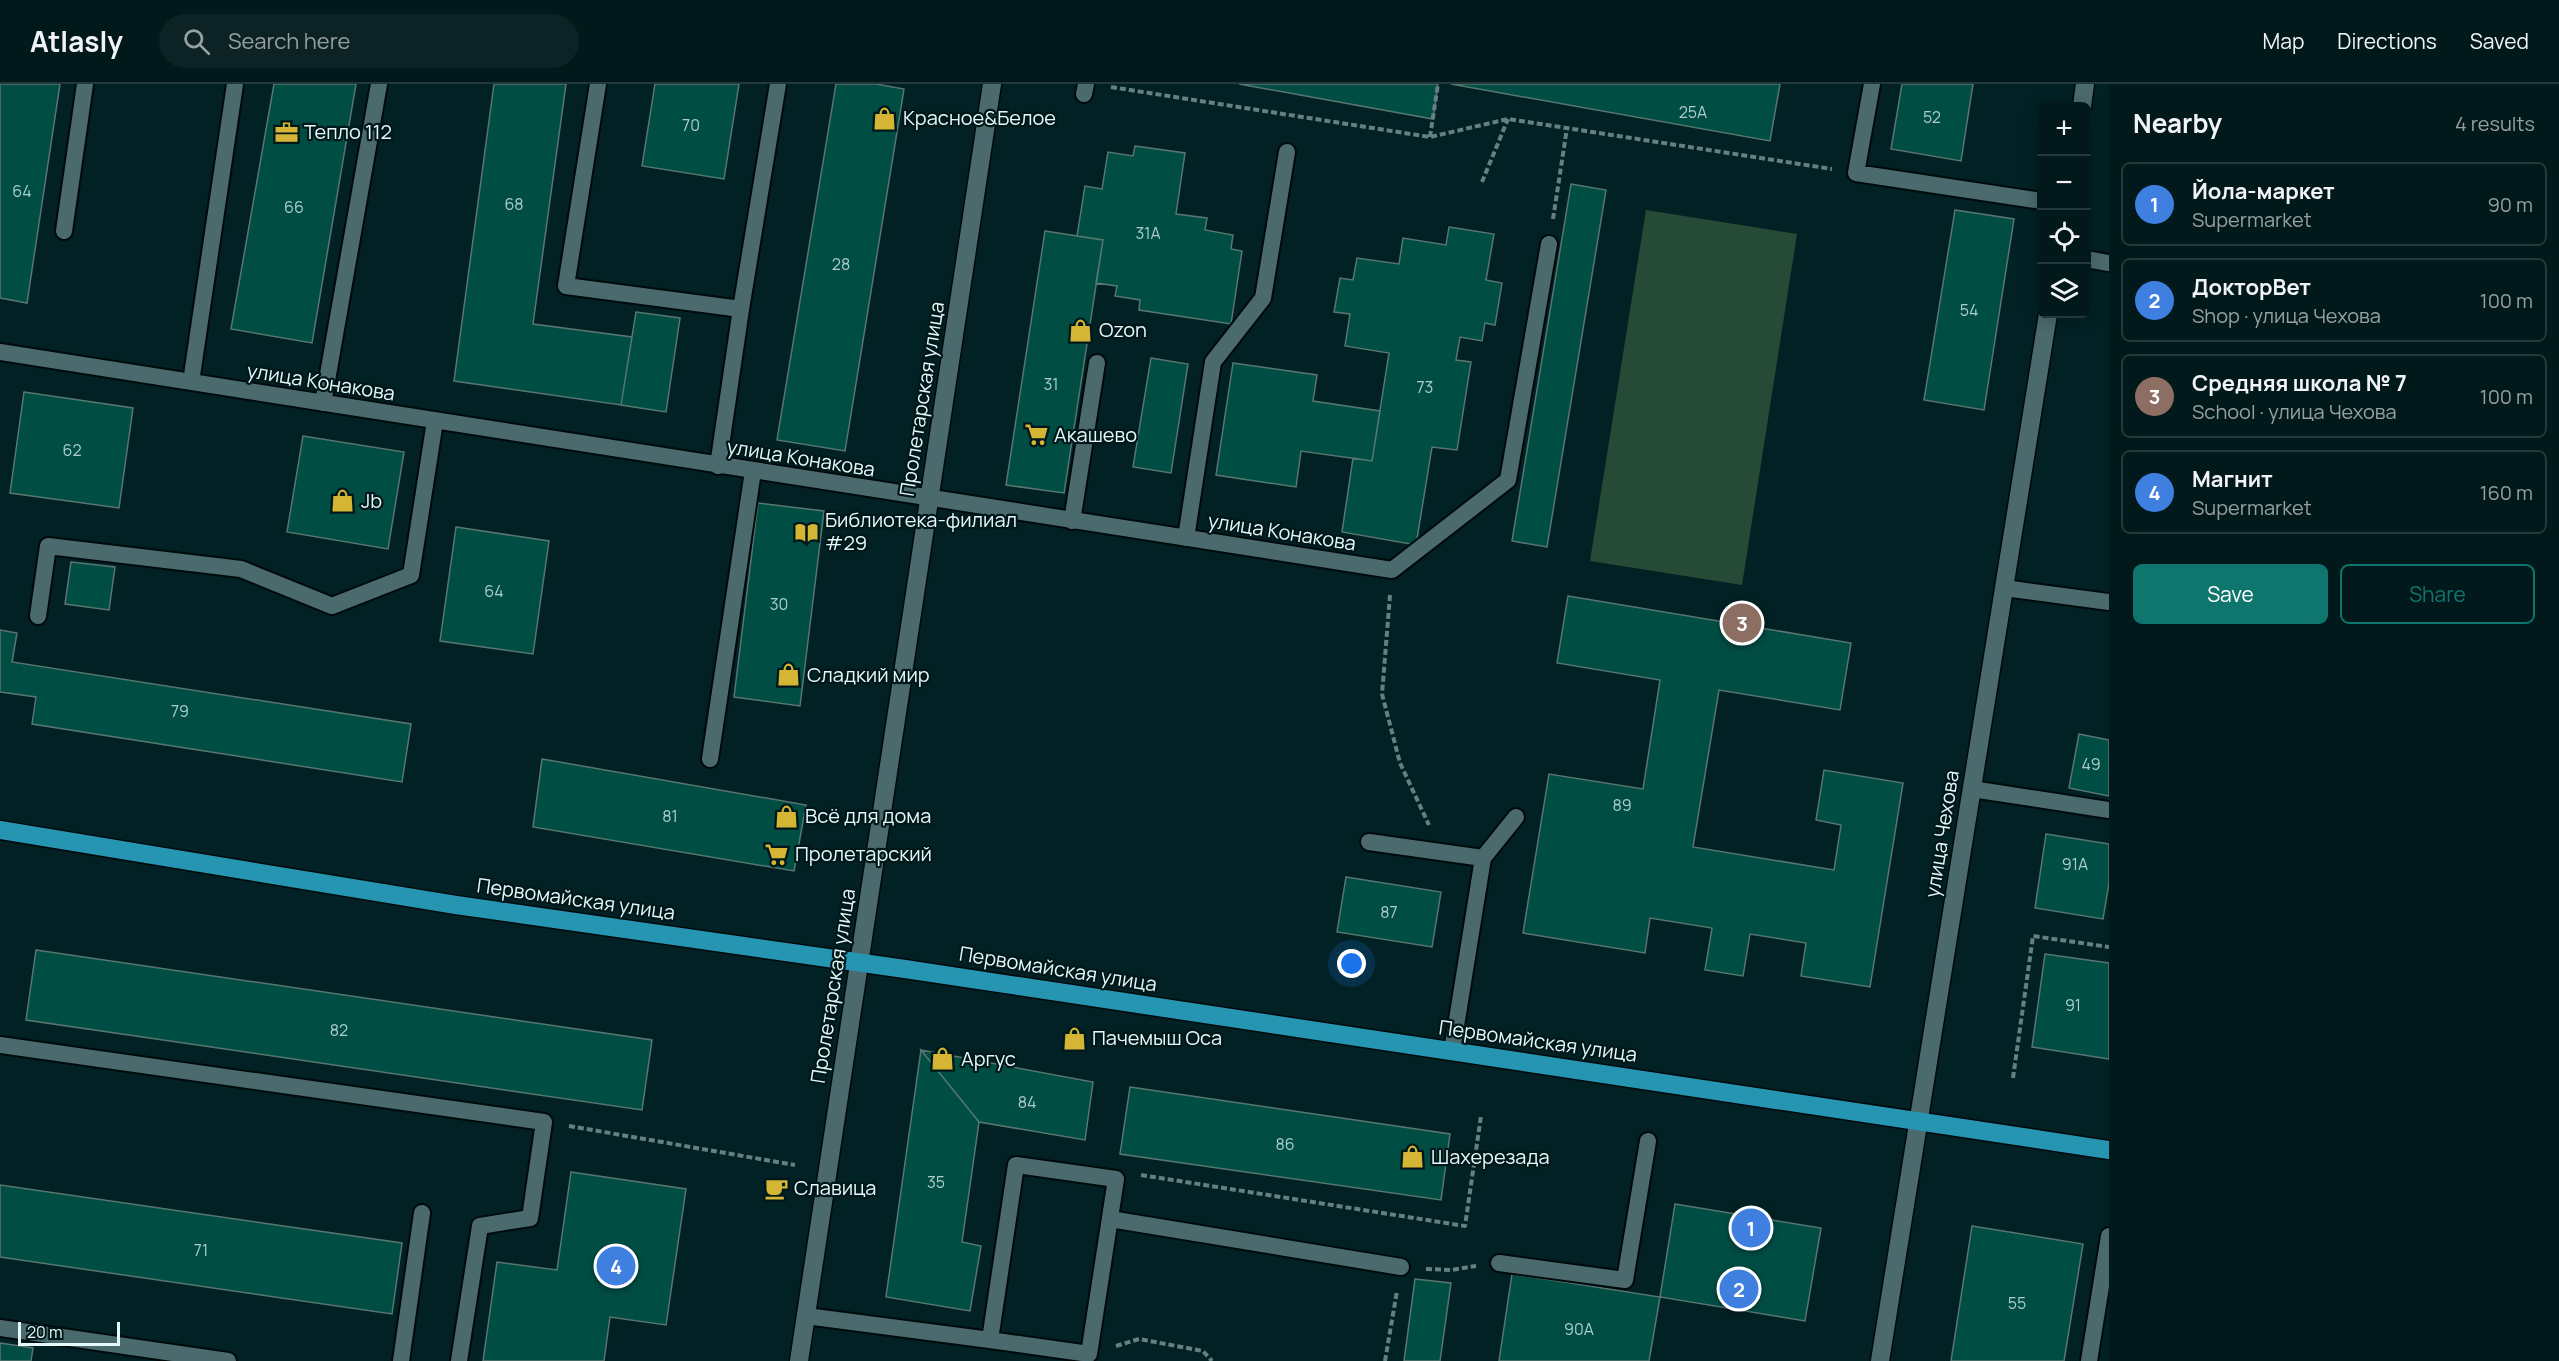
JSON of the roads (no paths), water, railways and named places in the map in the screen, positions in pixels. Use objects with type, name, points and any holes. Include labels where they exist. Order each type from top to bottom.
[{"type":"main road","name":"Первомайская улица","points":[[1,835],[456,905],[860,962],[2109,1150]]},
{"type":"street","name":"Пролетарская улица","points":[[799,1361],[992,84]]},
{"type":"street","points":[[2083,102],[2085,84]]},
{"type":"street","name":"улица Чехова","points":[[1880,1361],[2047,318]]},
{"type":"lane","points":[[64,231],[85,84]]},
{"type":"lane","points":[[191,382],[235,84]]},
{"type":"lane","points":[[323,403],[379,84]]},
{"type":"lane","points":[[598,84],[566,286],[741,309]]},
{"type":"lane","points":[[718,466],[778,84]]},
{"type":"lane","points":[[1872,84],[1856,173],[2037,200]]},
{"type":"lane","points":[[1186,538],[1213,362],[1263,298],[1287,152]]},
{"type":"lane","name":"улица Конакова","points":[[0,352],[1392,570],[1508,480],[1549,244]]},
{"type":"lane","points":[[2091,260],[2109,263]]},
{"type":"lane","points":[[1072,521],[1097,363]]},
{"type":"lane","points":[[38,616],[48,546],[241,569],[332,606],[411,575],[435,421]]},
{"type":"lane","points":[[710,759],[753,471]]},
{"type":"lane","points":[[2004,588],[2109,602]]},
{"type":"lane","points":[[1972,789],[2109,810]]},
{"type":"lane","points":[[1452,1051],[1483,858],[1516,817]]},
{"type":"lane","points":[[1369,842],[1483,858]]},
{"type":"lane","points":[[0,1045],[544,1122],[530,1218],[480,1226],[459,1361]]},
{"type":"lane","points":[[1498,1263],[1625,1280],[1648,1141]]},
{"type":"lane","points":[[806,1316],[1089,1354],[1116,1179],[1016,1165],[990,1340]]},
{"type":"lane","points":[[401,1361],[422,1213]]},
{"type":"lane","points":[[1110,1219],[1401,1267]]},
{"type":"lane","points":[[2089,1361],[2109,1236]]},
{"type":"lane","points":[[0,1328],[228,1361]]},
{"type":"place","name":"Красное&Белое","points":[[885,118]]},
{"type":"place","name":"Тепло 112","points":[[286,132]]},
{"type":"place","name":"Ozon","points":[[1081,330]]},
{"type":"place","name":"Акашево","points":[[1036,435]]},
{"type":"place","name":"Jb","points":[[343,501]]},
{"type":"place","name":"Библиотека-филиал #29","points":[[807,532]]},
{"type":"place","name":"Средняя школа № 7","points":[[1742,623]]},
{"type":"place","name":"Сладкий мир","points":[[789,675]]},
{"type":"place","name":"Всё для дома","points":[[787,816]]},
{"type":"place","name":"Пролетарский","points":[[777,854]]},
{"type":"place","name":"Пачемыш Оса","points":[[1074,1038]]},
{"type":"place","name":"Аргус","points":[[943,1059]]},
{"type":"place","name":"Шахерезада","points":[[1413,1157]]},
{"type":"place","name":"Славица","points":[[776,1188]]},
{"type":"place","name":"Йола-маркет","points":[[1751,1228]]},
{"type":"place","name":"Магнит","points":[[616,1266]]},
{"type":"place","name":"ДокторВет","points":[[1739,1289]]}]
